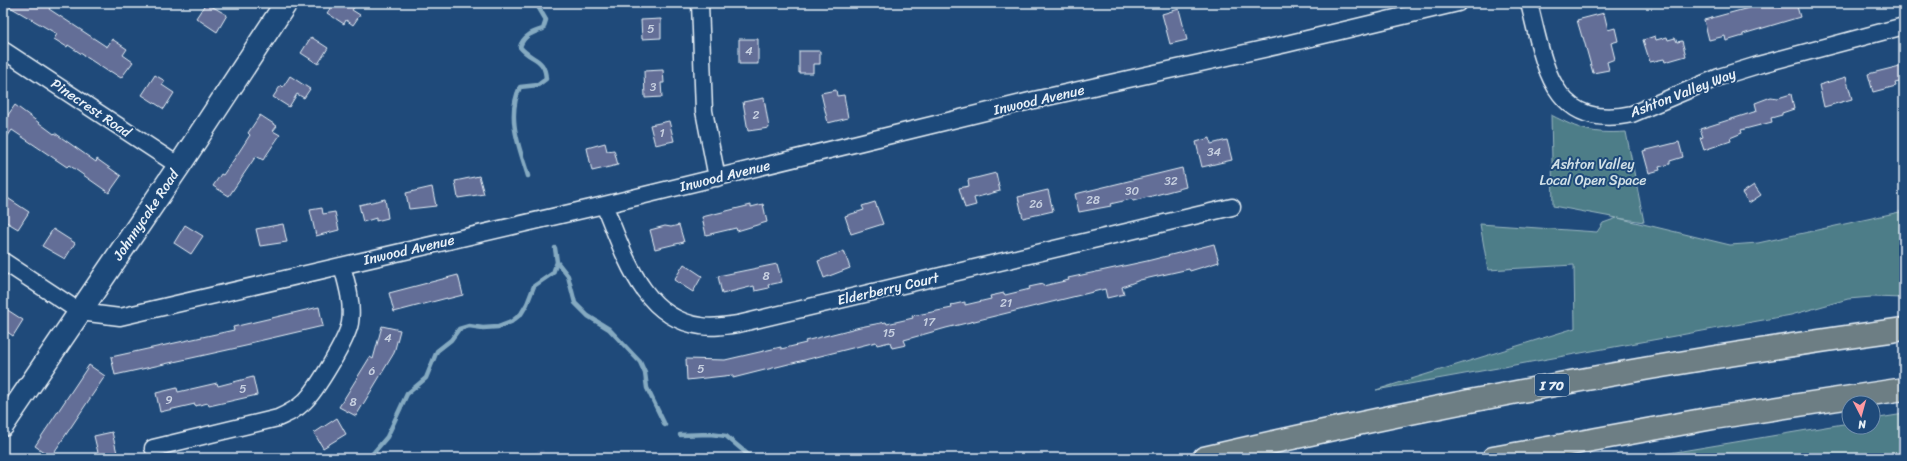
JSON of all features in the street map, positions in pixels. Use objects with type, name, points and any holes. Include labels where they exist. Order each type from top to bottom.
[{"type":"highway","name":"I 70","points":[[1204,458],[1504,394],[1706,358],[1904,329]]},
{"type":"highway","points":[[1493,458],[1714,418],[1904,389]]},
{"type":"street","points":[[700,3],[704,111],[717,178]]},
{"type":"street","name":"Inwood Avenue","points":[[3,261],[80,312],[120,317],[604,205],[1034,100],[1286,44],[1458,3]]},
{"type":"street","name":"Ashton Valley Way","points":[[1529,3],[1545,66],[1551,82],[1561,95],[1573,106],[1588,114],[1603,117],[1619,117],[1632,114],[1719,77],[1758,65],[1904,26]]},
{"type":"street","name":"Johnnycake Road","points":[[3,425],[179,166],[282,4]]},
{"type":"street","name":"Pinecrest Road","points":[[3,50],[179,166]]},
{"type":"street","name":"Elderberry Court","points":[[604,205],[630,268],[641,288],[654,302],[668,313],[685,322],[701,326],[718,327],[738,324],[1232,207]]},
{"type":"street","points":[[153,448],[278,418],[293,411],[305,401],[315,388],[346,337],[350,324],[349,291],[342,266]]},
{"type":"shaded area","points":[[543,450],[546,458],[510,458]]},
{"type":"shaded area","points":[[508,454],[510,458],[492,458]]},
{"type":"green space","name":"Ashton Valley Local Open Space","points":[[1551,115],[1587,130],[1626,132],[1644,222],[1618,218],[1730,245],[1758,243],[1904,211],[1904,298],[1872,297],[1848,299],[1791,315],[1376,390],[1575,328],[1574,265],[1488,270],[1480,224],[1597,232],[1603,223],[1617,218],[1553,206]]},
{"type":"green space","points":[[1904,414],[1904,458],[1640,458],[1841,424],[1841,435],[1881,435],[1881,418]]},
{"type":"building","points":[[3,3],[53,3],[49,9],[107,47],[112,39],[127,49],[123,55],[133,62],[121,78],[110,71],[109,72],[68,45],[67,47],[54,39],[57,34]]},
{"type":"building","points":[[206,3],[227,15],[217,32],[196,18]]},
{"type":"building","points":[[334,3],[357,3],[352,10],[360,15],[353,25],[346,20],[344,24],[327,13]]},
{"type":"building","points":[[1767,3],[1769,7],[1780,4],[1780,7],[1796,3],[1800,17],[1743,34],[1743,36],[1726,41],[1725,36],[1709,40],[1704,20]]},
{"type":"building","points":[[1179,9],[1187,40],[1170,44],[1162,14]]},
{"type":"building","points":[[1604,13],[1608,30],[1615,28],[1618,41],[1611,43],[1615,59],[1607,62],[1609,70],[1593,73],[1577,20]]},
{"type":"building","points":[[661,19],[661,38],[642,39],[641,20]]},
{"type":"building","points":[[1655,36],[1656,40],[1667,37],[1668,40],[1675,38],[1677,42],[1682,41],[1686,56],[1665,62],[1664,59],[1650,62],[1643,40]]},
{"type":"building","points":[[311,37],[328,48],[318,64],[301,53]]},
{"type":"building","points":[[739,39],[758,39],[758,64],[739,64]]},
{"type":"building","points":[[799,51],[820,51],[820,64],[813,64],[813,73],[799,73]]},
{"type":"building","points":[[1904,65],[1904,81],[1895,83],[1896,86],[1873,92],[1868,74]]},
{"type":"building","points":[[663,70],[664,83],[661,83],[662,97],[645,98],[644,71]]},
{"type":"building","points":[[155,75],[165,81],[162,85],[174,93],[164,109],[142,95]]},
{"type":"building","points":[[290,76],[310,89],[304,98],[297,94],[289,107],[273,97],[281,85],[283,87]]},
{"type":"building","points":[[1846,77],[1852,99],[1824,107],[1819,85]]},
{"type":"building","points":[[836,90],[837,96],[844,95],[848,118],[828,123],[821,93]]},
{"type":"building","points":[[1791,94],[1794,109],[1782,113],[1782,115],[1771,118],[1772,122],[1741,130],[1742,133],[1730,138],[1731,141],[1704,150],[1700,138],[1703,137],[1700,129],[1757,111],[1755,103],[1771,97],[1778,98]]},
{"type":"building","points":[[764,98],[769,128],[748,131],[743,102]]},
{"type":"building","points":[[15,105],[54,134],[55,133],[96,162],[97,159],[121,176],[109,193],[69,165],[67,167],[12,130],[3,143],[3,122]]},
{"type":"building","points":[[260,115],[277,126],[273,131],[280,135],[263,160],[256,156],[229,196],[213,186],[237,155],[250,135],[248,133]]},
{"type":"building","points":[[669,121],[674,141],[655,145],[650,125]]},
{"type":"building","points":[[1210,138],[1211,144],[1227,140],[1232,160],[1202,167],[1196,142]]},
{"type":"building","points":[[1679,142],[1683,157],[1670,161],[1670,164],[1659,167],[1660,170],[1649,173],[1643,151]]},
{"type":"building","points":[[605,143],[607,151],[614,150],[618,165],[592,171],[587,148]]},
{"type":"building","points":[[1182,168],[1186,187],[1133,201],[1132,199],[1110,204],[1111,206],[1079,212],[1075,194]]},
{"type":"building","points":[[996,173],[1000,191],[974,198],[976,205],[965,208],[959,188],[969,186],[968,180]]},
{"type":"building","points":[[479,176],[484,194],[458,198],[455,181]]},
{"type":"building","points":[[1754,185],[1761,195],[1749,203],[1742,193]]},
{"type":"building","points":[[432,187],[436,206],[409,209],[406,193]]},
{"type":"building","points":[[1048,190],[1053,211],[1023,218],[1018,197]]},
{"type":"building","points":[[3,195],[29,212],[18,229],[3,220]]},
{"type":"building","points":[[385,199],[388,218],[376,221],[376,218],[363,222],[359,205]]},
{"type":"building","points":[[875,202],[883,224],[851,234],[845,216],[864,210],[862,206]]},
{"type":"building","points":[[763,204],[767,222],[737,231],[736,228],[706,235],[702,217],[751,205],[751,207]]},
{"type":"building","points":[[322,208],[323,214],[335,212],[339,230],[316,236],[310,210]]},
{"type":"building","points":[[283,224],[287,242],[260,246],[256,229]]},
{"type":"building","points":[[185,225],[203,236],[191,254],[174,243]]},
{"type":"building","points":[[679,225],[684,242],[655,249],[650,230],[665,226],[671,227]]},
{"type":"building","points":[[53,229],[75,243],[65,259],[42,246]]},
{"type":"building","points":[[1214,244],[1219,262],[1190,271],[1189,269],[1140,280],[1122,287],[1124,294],[1107,298],[1105,289],[946,328],[904,340],[906,345],[892,348],[890,342],[877,345],[876,342],[733,378],[733,375],[687,380],[686,359],[725,360],[781,347],[781,349],[806,343],[805,341],[860,327],[886,322],[887,324],[913,318],[912,316],[952,308],[951,305],[965,302],[965,305],[991,299],[990,296],[1004,293],[1005,295],[1030,289],[1029,287],[1043,284],[1043,286],[1069,280],[1068,278],[1147,261]]},
{"type":"building","points":[[844,251],[850,268],[824,278],[818,261]]},
{"type":"building","points":[[684,264],[702,276],[693,292],[674,280]]},
{"type":"building","points":[[777,264],[782,282],[768,285],[769,288],[755,291],[754,286],[722,294],[718,276]]},
{"type":"building","points":[[458,275],[463,295],[394,312],[389,293]]},
{"type":"building","points":[[3,307],[23,320],[13,336],[3,329]]},
{"type":"building","points":[[319,307],[323,326],[250,343],[250,345],[115,375],[111,357],[234,330],[233,327]]},
{"type":"building","points":[[382,326],[400,330],[394,353],[356,416],[339,407],[370,357],[373,359]]},
{"type":"building","points":[[89,365],[105,376],[51,457],[35,446]]},
{"type":"building","points":[[253,377],[257,395],[209,406],[208,403],[195,406],[195,404],[160,412],[156,393],[177,388],[178,392],[217,383],[218,386]]},
{"type":"building","points":[[337,418],[346,434],[323,448],[314,433]]},
{"type":"building","points":[[112,432],[117,453],[99,457],[94,436]]},
{"type":"waterway","points":[[528,176],[515,132],[514,109],[520,87],[538,85],[546,79],[545,72],[540,63],[520,47],[521,43],[526,37],[543,29],[546,20],[536,3]]},
{"type":"waterway","points":[[369,458],[387,437],[407,394],[426,378],[437,351],[451,340],[459,329],[469,326],[483,328],[498,327],[511,322],[521,314],[527,304],[534,286],[553,273],[557,262],[555,248]]},
{"type":"waterway","points":[[557,262],[568,276],[575,303],[588,316],[609,329],[640,362],[645,373],[647,388],[665,425]]},
{"type":"waterway","points":[[680,435],[710,434],[726,436],[752,458]]}]
